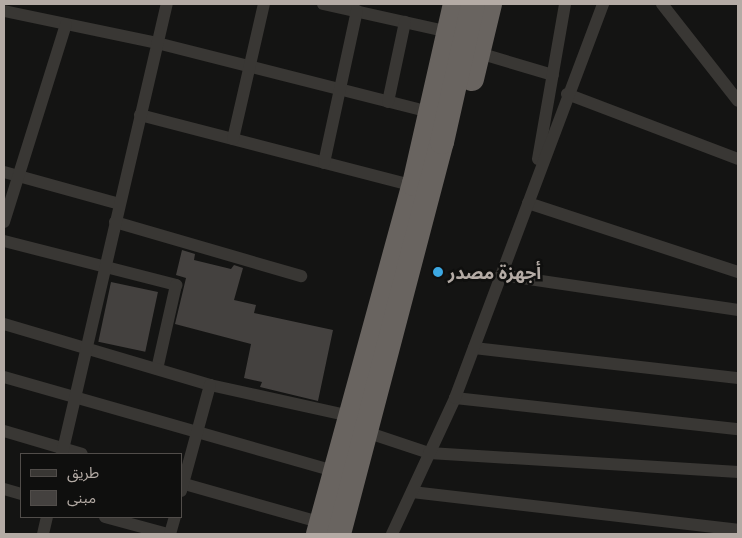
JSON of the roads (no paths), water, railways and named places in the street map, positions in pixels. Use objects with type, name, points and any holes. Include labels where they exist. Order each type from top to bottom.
[{"type":"highway","points":[[408,184],[418,109],[441,4]]},
{"type":"highway","points":[[326,530],[335,472],[358,424],[376,318],[408,184],[455,4]]},
{"type":"highway","points":[[326,530],[436,165],[473,4]]},
{"type":"highway","points":[[436,165],[457,132],[479,53],[490,4]]},
{"type":"street","points":[[62,451],[166,4]]},
{"type":"street","points":[[233,139],[264,4]]},
{"type":"street","points":[[323,4],[436,29]]},
{"type":"street","points":[[530,199],[565,4]]},
{"type":"street","points":[[392,534],[455,398],[530,199],[567,94],[603,4]]},
{"type":"street","points":[[662,4],[738,101]]},
{"type":"street","points":[[4,11],[157,43],[418,109]]},
{"type":"street","points":[[324,163],[357,11]]},
{"type":"street","points":[[388,102],[405,22]]},
{"type":"street","points":[[4,222],[10,174],[66,24]]},
{"type":"street","points":[[479,53],[553,75]]},
{"type":"street","points":[[567,94],[738,159]]},
{"type":"street","points":[[140,115],[408,184]]},
{"type":"street","points":[[10,174],[119,204]]},
{"type":"street","points":[[530,199],[738,272]]},
{"type":"street","points":[[115,222],[301,276]]},
{"type":"street","points":[[4,241],[104,269],[176,285],[157,369]]},
{"type":"street","points":[[501,275],[738,310]]},
{"type":"street","points":[[4,324],[210,385],[358,424],[429,453],[738,472]]},
{"type":"street","points":[[474,348],[738,378]]},
{"type":"street","points":[[4,377],[335,472]]},
{"type":"street","points":[[210,385],[182,486],[326,530]]},
{"type":"street","points":[[455,398],[738,429]]},
{"type":"street","points":[[4,431],[62,451],[75,453]]},
{"type":"street","points":[[4,489],[20,494]]},
{"type":"street","points":[[412,492],[738,530]]},
{"type":"street","points":[[43,534],[47,518]]},
{"type":"street","points":[[109,518],[169,534],[174,518]]},
{"type":"place","name":"أجهزة مصدر","points":[[438,272]]}]
